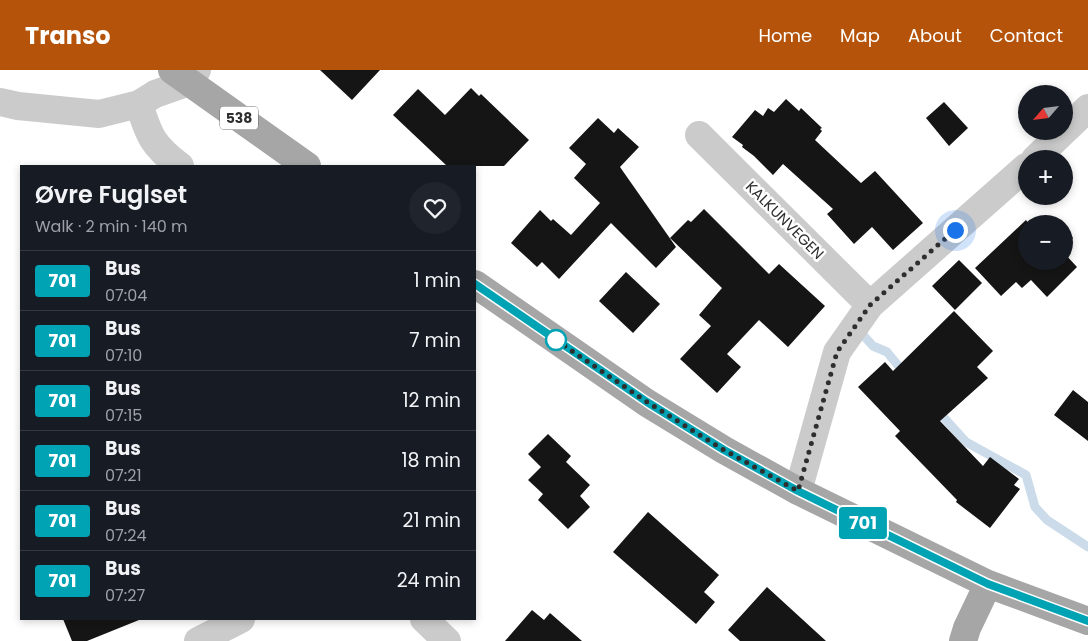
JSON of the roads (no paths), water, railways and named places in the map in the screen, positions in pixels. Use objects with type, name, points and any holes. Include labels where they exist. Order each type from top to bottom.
[{"type":"main road","name":"538","points":[[186,74],[306,165]]},
{"type":"main road","points":[[476,285],[647,402],[724,450],[798,491],[988,584],[1088,621]]},
{"type":"main road","points":[[963,641],[967,628],[988,584]]},
{"type":"street","points":[[0,102],[18,106],[99,114],[139,104],[186,74]]},
{"type":"street","points":[[139,104],[148,133],[163,154],[179,165]]},
{"type":"street","points":[[1044,150],[1088,108]]},
{"type":"street","name":"KALKUNVEGEN","points":[[699,135],[870,305]]},
{"type":"street","points":[[798,491],[837,352],[870,305],[1018,174]]},
{"type":"street","points":[[198,641],[239,620]]},
{"type":"street","points":[[425,620],[447,641]]},
{"type":"waterway","points":[[863,335],[873,346],[887,352],[905,374]]},
{"type":"waterway","points":[[937,410],[966,442],[1026,475],[1035,507],[1047,520],[1088,547]]}]
